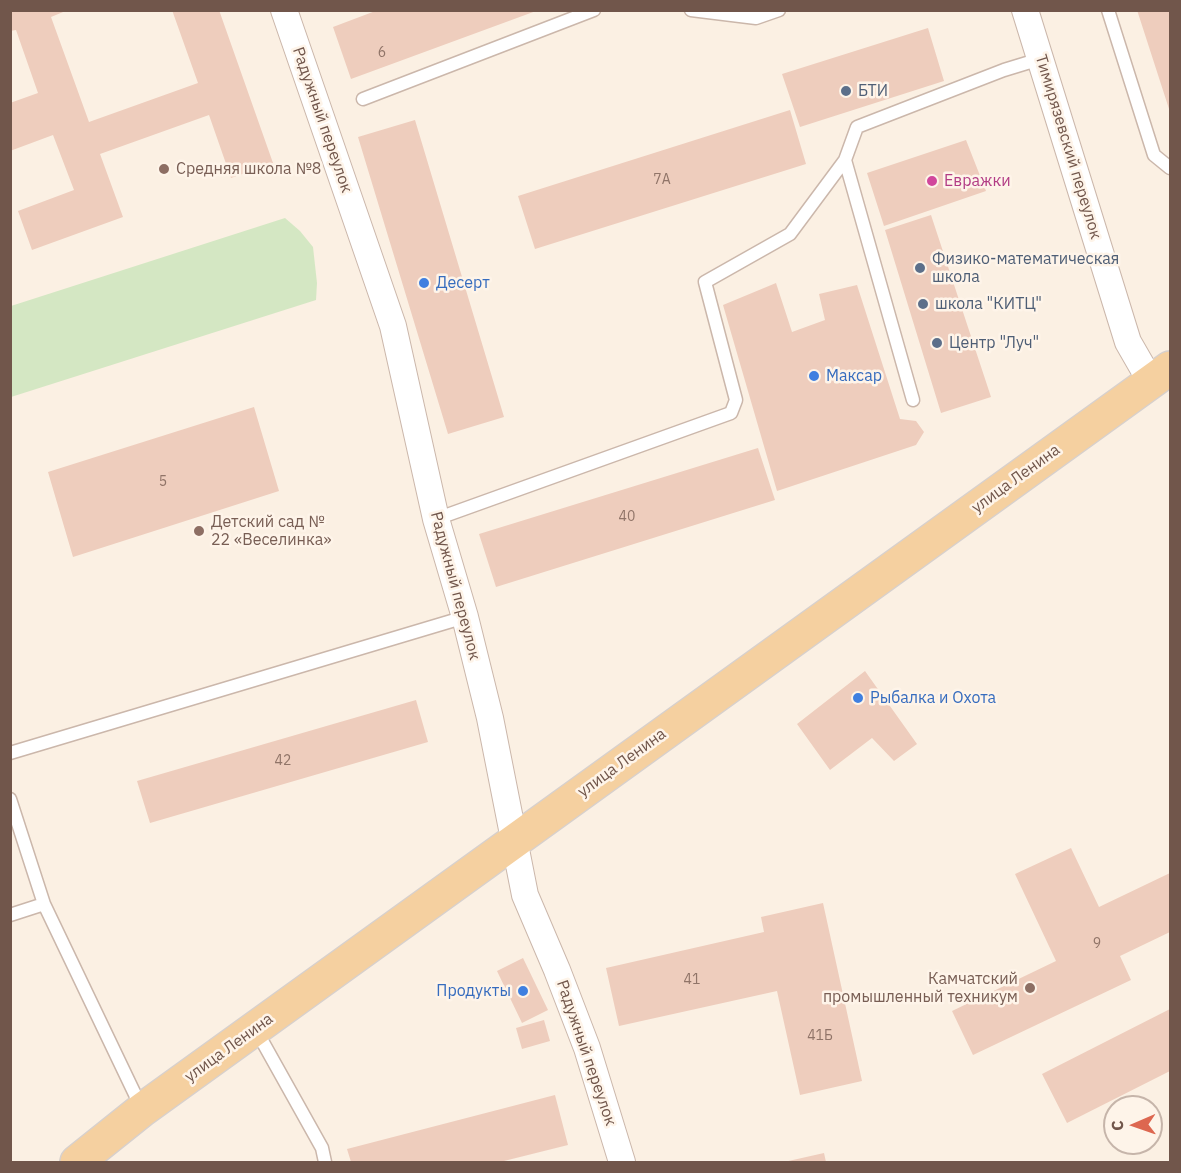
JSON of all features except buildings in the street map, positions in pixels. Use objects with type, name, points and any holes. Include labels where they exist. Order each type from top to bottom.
[{"type":"main road","name":"улица Ленина","points":[[77,1162],[142,1110],[1161,375]]},
{"type":"street","name":"Радужный переулок","points":[[284,10],[393,326],[436,519],[465,616],[490,718],[525,895],[557,970],[586,1048],[622,1162]]},
{"type":"street","name":"Тимирязевский переулок","points":[[1025,10],[1128,342],[1161,375]]},
{"type":"lane","points":[[363,99],[594,10]]},
{"type":"lane","points":[[691,10],[756,18],[779,10]]},
{"type":"lane","points":[[1108,10],[1154,155],[1170,168]]},
{"type":"lane","points":[[436,519],[731,413],[736,400],[705,282],[790,234],[845,160],[857,127],[1004,70],[1040,59]]},
{"type":"lane","points":[[845,160],[913,400]]},
{"type":"lane","points":[[10,753],[465,616]]},
{"type":"lane","points":[[10,800],[44,904],[142,1110]]},
{"type":"lane","points":[[10,915],[44,904]]},
{"type":"lane","points":[[256,1029],[322,1148],[326,1162]]},
{"type":"green space","points":[[285,218],[313,247],[317,283],[316,300],[11,397],[11,306]]},
{"type":"place","name":"БТИ","points":[[846,91]]},
{"type":"place","name":"Средняя школа №8","points":[[164,169]]},
{"type":"place","name":"Евражки","points":[[932,181]]},
{"type":"place","name":"Физико-математическая школа","points":[[920,268]]},
{"type":"place","name":"Десерт","points":[[424,283]]},
{"type":"place","name":"школа \"КИТЦ\"","points":[[923,304]]},
{"type":"place","name":"Центр \"Луч\"","points":[[937,343]]},
{"type":"place","name":"Максар","points":[[814,376]]},
{"type":"place","name":"Детский сад № 22 «Веселинка»","points":[[199,531]]},
{"type":"place","name":"Рыбалка и Охота","points":[[858,698]]},
{"type":"place","name":"Камчатский промышленный техникум","points":[[1030,988]]},
{"type":"place","name":"Продукты","points":[[523,991]]}]
